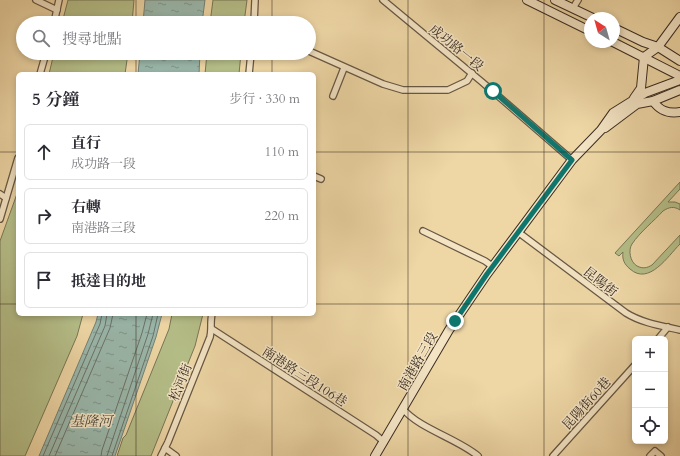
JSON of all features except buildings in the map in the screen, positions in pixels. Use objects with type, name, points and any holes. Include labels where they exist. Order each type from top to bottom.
[{"type":"main road","points":[[527,0],[584,28]]},
{"type":"main road","points":[[555,0],[584,14]]},
{"type":"main road","points":[[633,100],[641,88],[644,57],[658,47],[680,17]]},
{"type":"main road","points":[[620,31],[643,42],[658,47],[680,61]]},
{"type":"main road","points":[[620,45],[680,76]]},
{"type":"main road","points":[[601,130],[613,113],[633,100],[645,93],[680,80]]},
{"type":"main road","points":[[601,130],[637,104],[653,101],[680,90]]},
{"type":"main road","points":[[653,101],[664,111],[672,113],[680,112]]},
{"type":"main road","name":"南港路三段","points":[[375,456],[449,330],[492,266],[572,160],[601,130]]},
{"type":"street","points":[[36,0],[56,10]]},
{"type":"street","points":[[55,16],[59,0]]},
{"type":"street","points":[[254,16],[255,0]]},
{"type":"street","name":"成功路一段","points":[[382,0],[472,74],[572,160]]},
{"type":"street","points":[[573,8],[578,0]]},
{"type":"street","points":[[316,54],[383,84],[403,90],[448,90],[467,82],[472,74]]},
{"type":"street","points":[[41,72],[44,60]]},
{"type":"street","points":[[249,72],[250,60]]},
{"type":"street","points":[[333,96],[344,68]]},
{"type":"street","points":[[0,219],[16,165]]},
{"type":"street","points":[[316,177],[321,180]]},
{"type":"street","points":[[0,194],[6,198]]},
{"type":"street","points":[[423,230],[492,266]]},
{"type":"street","name":"昆陽街","points":[[518,232],[626,313],[642,321],[680,330]]},
{"type":"street","name":"松河街","points":[[161,456],[212,329],[212,316]]},
{"type":"street","points":[[660,336],[668,327]]},
{"type":"street","name":"南港路三段106巷","points":[[212,329],[376,435],[384,442]]},
{"type":"street","name":"昆陽街60巷","points":[[553,456],[632,368]]},
{"type":"street","points":[[403,409],[410,417],[455,441],[478,456]]},
{"type":"street","points":[[165,448],[176,456]]},
{"type":"street","points":[[650,456],[655,451],[661,456]]},
{"type":"green space","points":[[68,0],[134,0],[133,16],[64,16]]},
{"type":"green space","points":[[213,0],[247,0],[245,16],[211,16]]},
{"type":"green space","points":[[52,60],[127,60],[125,72],[49,72]]},
{"type":"green space","points":[[206,60],[240,60],[239,72],[205,72]]},
{"type":"green space","points":[[680,182],[680,189],[668,202],[680,204],[680,210],[672,208],[663,211],[632,244],[630,256],[637,266],[641,268],[647,267],[652,265],[680,235],[680,244],[664,262],[651,272],[644,274],[637,273],[630,269],[625,263],[623,259],[623,252],[619,256],[615,253]]},
{"type":"green space","points":[[16,197],[16,316],[82,316],[77,336],[25,456],[0,456],[0,241]]},
{"type":"green space","points":[[172,316],[202,316],[195,346],[151,456],[117,456],[123,438],[126,435],[169,329]]},
{"type":"water","points":[[145,0],[205,0],[203,16],[144,16]]},
{"type":"water","points":[[139,60],[200,60],[199,72],[138,72]]},
{"type":"water","name":"基隆河","points":[[98,316],[161,316],[156,337],[115,456],[39,456]]},
{"type":"route","points":[[455,321],[487,274],[572,160],[493,91]]}]
